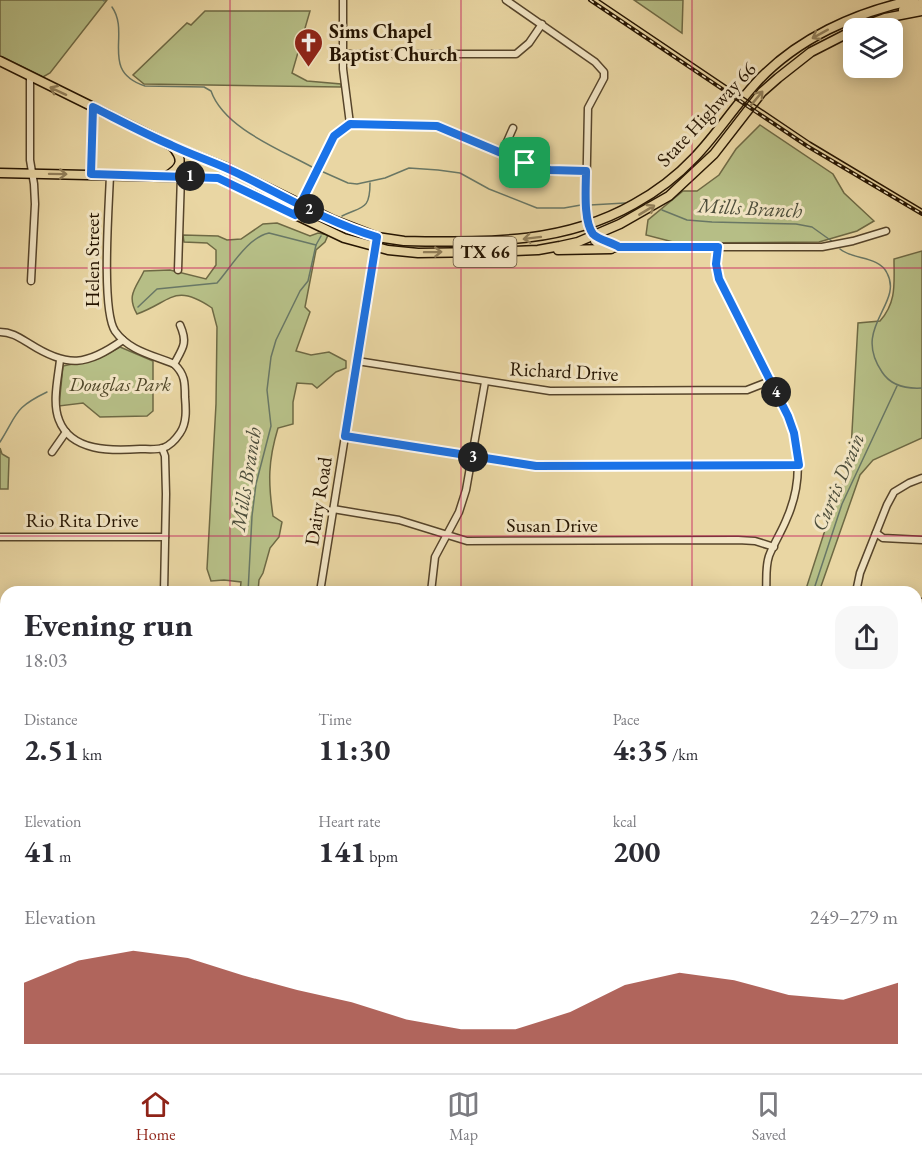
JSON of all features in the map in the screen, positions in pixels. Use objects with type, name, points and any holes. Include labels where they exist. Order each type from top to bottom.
[{"type":"main road","name":"State Highway 66","points":[[172,146],[206,158],[349,227],[377,237],[404,241],[516,240],[540,237],[589,224],[636,203],[686,166],[762,76],[805,43],[848,20],[914,0]]},
{"type":"main road","points":[[887,18],[922,3]]},
{"type":"main road","points":[[887,18],[922,11]]},
{"type":"main road","name":"State Highway 66","points":[[181,176],[213,177],[238,186],[344,238],[375,248],[418,253],[525,250],[560,246],[595,236],[636,216],[674,192],[714,154],[762,92],[811,52],[843,36]]},
{"type":"main road","name":"TX 66","points":[[0,61],[30,78],[172,146]]},
{"type":"main road","points":[[167,176],[180,164],[179,154],[172,146]]},
{"type":"main road","name":"TX 66","points":[[0,173],[181,176]]},
{"type":"main road","points":[[525,250],[615,248]]},
{"type":"street","points":[[343,0],[343,54],[350,124]]},
{"type":"street","points":[[506,0],[595,62],[604,72],[604,78],[588,108],[586,171],[587,217],[595,236],[594,241],[602,248],[822,247],[886,231]]},
{"type":"street","points":[[343,54],[516,54],[530,43],[542,24]]},
{"type":"street","points":[[30,78],[30,160],[35,204],[31,281]]},
{"type":"street","points":[[91,174],[93,107]]},
{"type":"street","points":[[295,215],[334,136],[350,124],[437,126],[550,170],[586,171]]},
{"type":"street","points":[[502,153],[513,128]]},
{"type":"street","name":"Helen Street","points":[[110,175],[107,249],[108,315],[114,330],[123,340]]},
{"type":"street","points":[[178,270],[181,176]]},
{"type":"street","name":"Dairy Road","points":[[321,586],[377,237]]},
{"type":"street","points":[[718,247],[716,264],[719,279],[794,433],[799,465],[799,480],[795,498],[767,566],[766,586]]},
{"type":"street","points":[[174,364],[185,345],[185,335],[180,325]]},
{"type":"street","points":[[0,332],[13,334],[49,356],[60,360],[90,359],[106,352],[123,340],[140,351],[174,364],[180,369],[185,379],[184,424],[172,442],[162,448],[100,449],[82,444],[66,432],[59,420],[57,407],[60,360]]},
{"type":"street","name":"Richard Drive","points":[[357,362],[550,391],[735,390],[753,389],[770,381]]},
{"type":"street","points":[[432,586],[435,557],[459,512],[472,457],[484,382]]},
{"type":"street","points":[[52,452],[66,432]]},
{"type":"street","points":[[345,436],[536,466],[799,465]]},
{"type":"street","points":[[162,448],[165,476],[164,586]]},
{"type":"street","points":[[857,586],[886,505],[894,492],[922,478]]},
{"type":"street","name":"Susan Drive","points":[[333,509],[399,520],[467,541],[738,540],[755,541],[774,547]]},
{"type":"street","points":[[876,533],[883,538],[922,540]]},
{"type":"street","name":"Rio Rita Drive","points":[[0,537],[165,537]]},
{"type":"green space","points":[[0,0],[107,0],[50,73],[43,77],[0,56]]},
{"type":"green space","points":[[634,0],[683,0],[682,33]]},
{"type":"green space","points":[[205,11],[310,11],[292,73],[307,81],[341,84],[341,87],[144,84],[133,75],[187,23],[191,25]]},
{"type":"green space","points":[[760,125],[833,174],[844,193],[874,221],[857,231],[819,242],[677,243],[646,235],[648,220],[683,191],[697,191],[719,175],[736,149]]},
{"type":"green space","points":[[277,223],[310,236],[318,233],[328,235],[325,242],[316,250],[305,307],[310,312],[296,351],[311,355],[329,352],[346,361],[346,368],[336,372],[317,388],[312,384],[297,383],[293,402],[293,424],[278,428],[272,451],[270,493],[273,516],[282,522],[279,537],[270,548],[258,586],[241,586],[241,582],[211,581],[207,569],[216,404],[217,327],[212,308],[199,300],[181,295],[137,314],[132,297],[144,271],[170,270],[206,279],[216,265],[216,250],[207,243],[184,242],[183,235],[218,236],[227,240],[241,239],[263,224]]},
{"type":"green space","points":[[922,251],[922,438],[873,460],[860,475],[821,586],[807,586],[837,493],[853,467],[851,450],[858,323],[880,321],[889,307],[894,284],[894,259]]},
{"type":"green space","name":"Douglas Park","points":[[120,347],[153,361],[153,411],[147,416],[100,417],[83,403],[59,406],[63,366],[100,358]]},
{"type":"green space","points":[[0,448],[2,454],[9,458],[8,489],[0,489]]},
{"type":"waterway","name":"Mills Branch","points":[[112,7],[119,29],[119,62],[123,71],[131,79],[145,86],[204,87],[211,91],[218,104],[240,127],[312,167]]},
{"type":"waterway","name":"Mills Branch","points":[[321,171],[348,183],[357,184],[385,178],[409,168],[438,170],[460,173],[489,189],[537,208],[564,208],[581,205]]},
{"type":"waterway","name":"Mills Branch","points":[[342,216],[367,203],[370,183]]},
{"type":"waterway","name":"Mills Branch","points":[[590,205],[625,203]]},
{"type":"waterway","name":"Mills Branch","points":[[662,210],[687,220],[796,224],[812,227],[833,242]]},
{"type":"waterway","points":[[138,307],[157,289],[217,283],[240,253],[261,236],[269,233],[316,245]]},
{"type":"waterway","name":"Mills Branch","points":[[248,586],[256,484],[271,426],[267,390],[271,357],[276,340],[300,291],[308,281],[316,245],[321,236]]},
{"type":"waterway","name":"Mills Branch","points":[[840,249],[878,264],[887,273],[890,284],[889,295],[874,329],[872,342],[874,356],[882,372],[890,381],[905,387],[922,388]]},
{"type":"waterway","name":"Curtis Drain","points":[[815,586],[842,504],[897,386]]},
{"type":"waterway","points":[[0,442],[22,407],[47,392]]},
{"type":"tram line","points":[[599,0],[810,142],[922,209]]},
{"type":"railway","points":[[590,0],[807,146],[922,214]]},
{"type":"place","name":"Sims Chapel Baptist Church","points":[[308,68]]},
{"type":"route","points":[[525,163],[437,126],[350,124],[334,136],[300,204],[295,215],[218,178],[91,174],[93,107],[172,146],[223,166],[244,176],[300,204],[315,212],[377,237],[345,436],[536,466],[799,465],[798,449],[788,416],[719,279],[716,264],[718,247],[619,247],[595,236],[591,231],[587,217],[586,171],[550,170],[525,163]]}]
